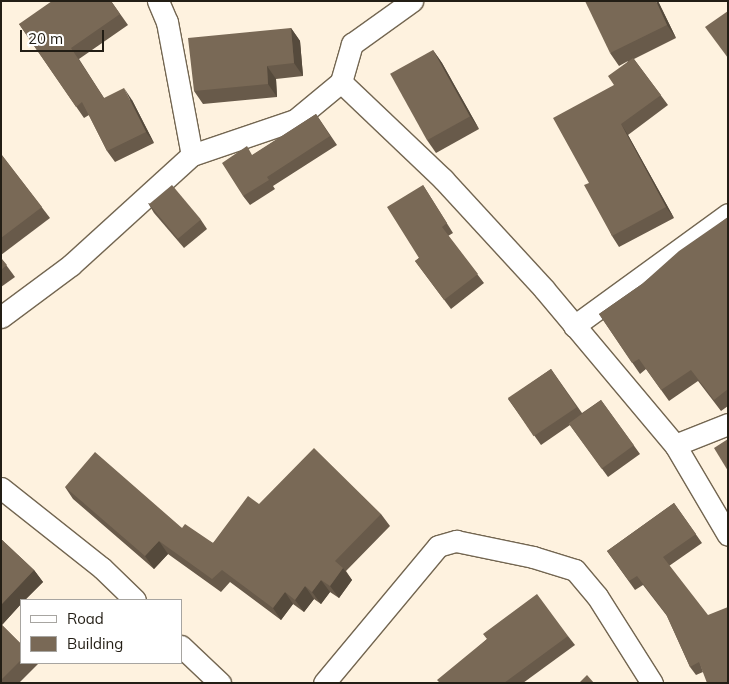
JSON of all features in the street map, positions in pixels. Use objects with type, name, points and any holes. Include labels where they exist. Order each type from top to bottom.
[{"type":"street","points":[[158,1],[167,22],[192,154]]},
{"type":"street","points":[[1,317],[71,265],[192,154],[295,120],[341,82],[352,44],[412,1]]},
{"type":"street","points":[[341,82],[443,179],[544,289],[675,445],[728,535]]},
{"type":"street","points":[[574,326],[728,214]]},
{"type":"street","points":[[675,445],[728,424]]},
{"type":"street","points":[[1,488],[102,568],[134,599]]},
{"type":"street","points":[[324,683],[438,546],[456,541],[533,557],[575,570],[597,596],[652,683]]},
{"type":"street","points":[[182,647],[220,683]]},
{"type":"building","points":[[52,1],[111,1],[120,14],[71,48],[104,98],[124,88],[146,132],[107,151],[82,102],[76,107],[19,24]]},
{"type":"building","points":[[585,1],[656,1],[667,25],[610,53]]},
{"type":"building","points":[[728,11],[728,58],[705,27]]},
{"type":"building","points":[[291,28],[294,63],[267,66],[268,84],[194,91],[188,38]]},
{"type":"building","points":[[433,50],[470,116],[427,140],[390,74]]},
{"type":"building","points":[[633,58],[661,95],[621,124],[666,207],[612,236],[584,185],[589,183],[553,118],[614,85],[608,76]]},
{"type":"building","points":[[316,114],[330,136],[267,177],[269,180],[243,196],[222,163],[247,146],[252,155]]},
{"type":"building","points":[[1,154],[42,207],[1,238]]},
{"type":"building","points":[[172,185],[201,219],[178,239],[149,204]]},
{"type":"building","points":[[423,185],[447,223],[442,227],[478,274],[444,300],[415,261],[419,258],[387,207]]},
{"type":"building","points":[[728,217],[728,389],[714,400],[691,370],[661,390],[639,359],[632,363],[599,314],[642,284],[679,251]]},
{"type":"building","points":[[1,258],[7,265],[1,270]]},
{"type":"building","points":[[551,369],[577,407],[534,436],[508,398]]},
{"type":"building","points":[[601,400],[634,445],[602,469],[569,424]]},
{"type":"building","points":[[728,439],[728,471],[714,448]]},
{"type":"building","points":[[314,448],[381,514],[335,561],[343,568],[330,586],[321,580],[312,592],[305,586],[295,600],[285,592],[273,608],[222,570],[212,579],[159,541],[145,556],[65,487],[95,452],[182,528],[185,524],[213,543],[248,496],[259,504]]},
{"type":"building","points":[[674,503],[696,534],[663,557],[708,615],[728,607],[728,683],[707,683],[699,662],[690,667],[666,614],[637,576],[629,581],[607,551]]},
{"type":"building","points":[[1,539],[34,570],[1,605]]},
{"type":"building","points":[[537,594],[568,636],[504,683],[440,683],[437,680],[487,639],[483,634]]},
{"type":"building","points":[[1,624],[20,643],[20,661],[1,680]]},
{"type":"building","points":[[587,675],[594,683],[579,683]]}]
